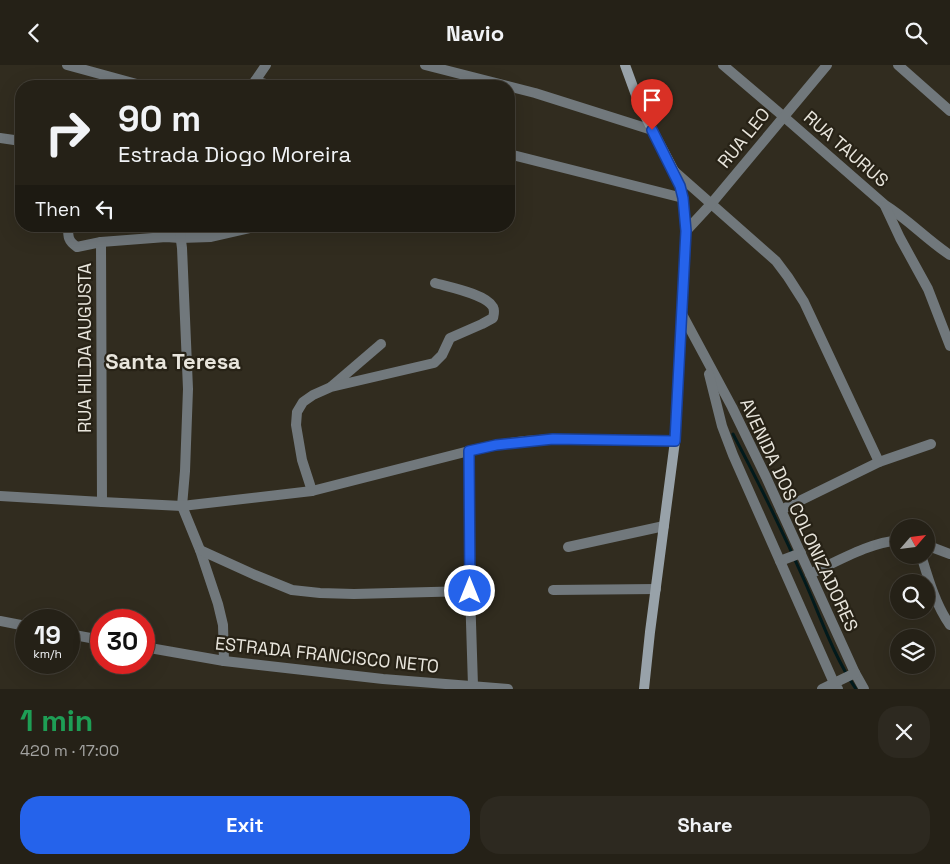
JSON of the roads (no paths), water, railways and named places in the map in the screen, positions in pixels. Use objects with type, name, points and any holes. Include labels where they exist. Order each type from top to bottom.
[{"type":"street","points":[[67,65],[122,80]]},
{"type":"street","points":[[257,80],[266,65]]},
{"type":"street","points":[[425,65],[484,80]]},
{"type":"street","points":[[625,65],[640,106],[680,186],[686,231],[675,441],[644,689]]},
{"type":"street","name":"RUA TAURUS","points":[[723,65],[885,205],[915,226],[936,246],[950,255]]},
{"type":"street","name":"RUA LEO","points":[[686,231],[711,204],[827,65]]},
{"type":"street","points":[[898,65],[950,111]]},
{"type":"street","points":[[515,88],[652,130]]},
{"type":"street","points":[[0,138],[15,140]]},
{"type":"street","points":[[515,156],[683,198]]},
{"type":"street","points":[[674,171],[776,261],[788,277],[804,303],[879,462]]},
{"type":"street","points":[[885,205],[900,238],[928,289],[950,346]]},
{"type":"street","name":"RUA HILDA AUGUSTA","points":[[68,232],[71,243],[77,247],[101,243],[102,502]]},
{"type":"street","points":[[180,232],[182,248],[188,389],[182,506],[200,550],[218,604],[223,625],[224,661]]},
{"type":"street","points":[[101,243],[166,237],[211,237],[233,232]]},
{"type":"street","points":[[312,491],[302,460],[296,425],[297,412],[303,402],[312,395],[331,387],[434,363],[442,355],[450,338],[493,318],[494,308],[481,296],[435,283]]},
{"type":"street","name":"AVENIDA DOS COLONIZADORES","points":[[682,314],[732,407],[781,510],[798,554],[810,574],[853,674],[864,689]]},
{"type":"street","points":[[331,387],[381,344]]},
{"type":"street","name":"AVENIDA DOS COLONIZADORES","points":[[703,355],[722,426],[733,455],[837,684]]},
{"type":"street","points":[[0,496],[182,506],[312,491],[496,445],[553,439],[675,441]]},
{"type":"street","points":[[781,510],[879,462],[931,444]]},
{"type":"street","points":[[469,451],[473,686]]},
{"type":"street","points":[[568,547],[664,526]]},
{"type":"street","points":[[810,574],[869,547],[890,541]]},
{"type":"street","points":[[935,548],[950,554]]},
{"type":"street","points":[[200,550],[255,575],[292,589],[320,593],[354,594],[470,591]]},
{"type":"street","points":[[782,561],[798,554]]},
{"type":"street","points":[[924,564],[928,580],[945,619],[950,625]]},
{"type":"street","points":[[553,590],[656,589]]},
{"type":"street","points":[[0,621],[15,624]]},
{"type":"street","name":"ESTRADA FRANCISCO NETO","points":[[155,649],[224,661],[383,679],[508,689]]},
{"type":"street","points":[[822,689],[837,684],[853,674]]},
{"type":"waterway","points":[[733,434],[788,545],[834,651],[856,689]]},
{"type":"district","name":"Santa Teresa","points":[[173,361]]}]
